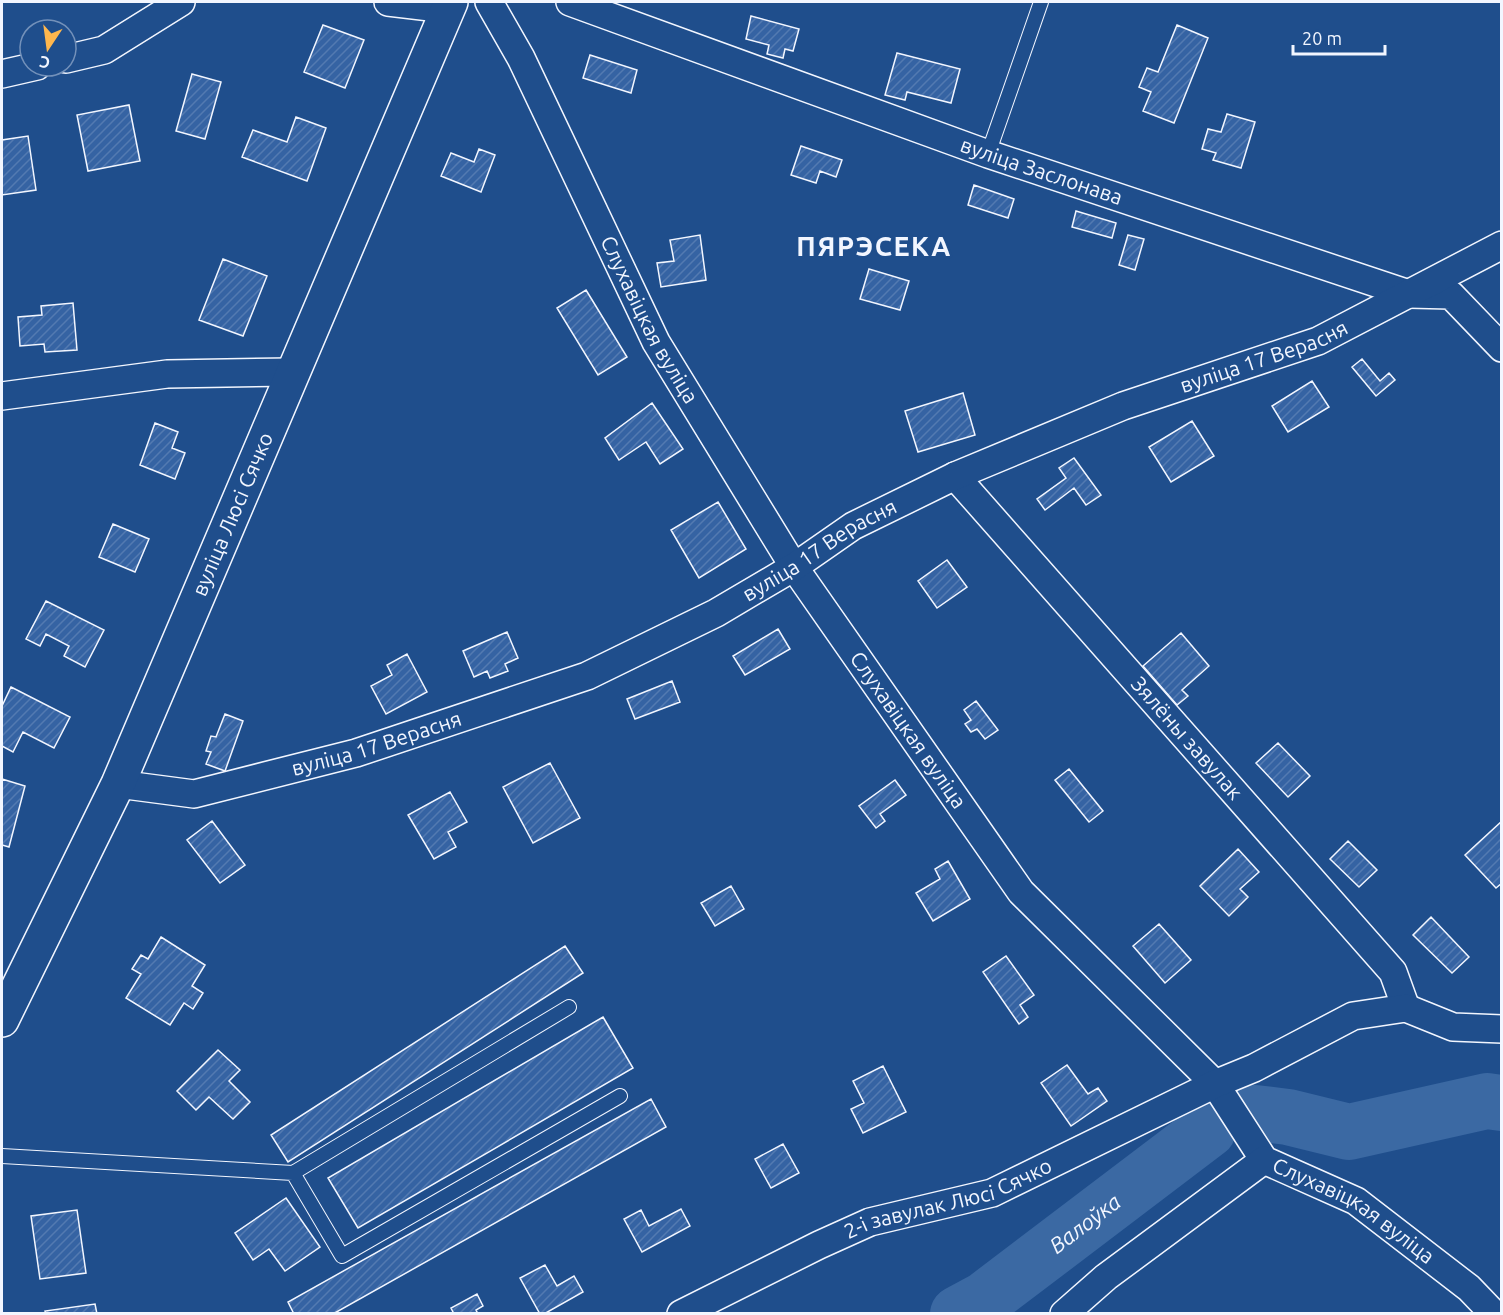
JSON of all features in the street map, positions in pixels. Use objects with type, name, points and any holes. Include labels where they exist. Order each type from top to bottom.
[{"type":"main road","name":"вуліца Люсі Сячко","points":[[2,1020],[118,784],[449,5]]},
{"type":"street","points":[[78,56],[104,50],[181,2]]},
{"type":"street","points":[[388,2],[449,5]]},
{"type":"street","name":"Слухавіцкая вуліца","points":[[489,2],[521,58],[656,342],[795,567],[1021,892],[1215,1084],[1264,1160],[1356,1200],[1469,1288],[1494,1314]]},
{"type":"street","name":"вуліца Заслонава","points":[[570,2],[988,154],[1409,294],[1451,295],[1502,348]]},
{"type":"street","points":[[2,74],[18,70]]},
{"type":"street","name":"вуліца 17 Верасня","points":[[118,784],[194,794],[356,753],[587,676],[716,613],[795,567],[853,526],[955,476],[1123,406],[1318,341],[1502,244]]},
{"type":"street","points":[[2,396],[167,374],[292,372]]},
{"type":"street","name":"Зялёны завулак","points":[[955,476],[1393,972],[1406,1008]]},
{"type":"street","points":[[1406,1008],[1453,1027],[1502,1029]]},
{"type":"street","name":"2-і завулак Люсі Сячко","points":[[681,1314],[870,1222],[992,1193],[1215,1084],[1254,1068],[1353,1016],[1406,1008]]},
{"type":"street","points":[[1064,1314],[1106,1277],[1264,1160]]},
{"type":"lane","points":[[988,154],[1041,2]]},
{"type":"lane","points":[[2,1156],[293,1173],[569,1007]]},
{"type":"lane","points":[[293,1173],[342,1256],[620,1096]]},
{"type":"building","points":[[751,16],[799,29],[793,51],[785,49],[783,58],[767,54],[769,45],[746,39]]},
{"type":"building","points":[[323,25],[364,40],[345,88],[304,72]]},
{"type":"building","points":[[1177,25],[1208,38],[1174,123],[1143,111],[1151,92],[1139,87],[1147,68],[1158,72]]},
{"type":"building","points":[[897,53],[960,69],[951,103],[907,92],[905,100],[885,95]]},
{"type":"building","points":[[590,55],[637,70],[631,93],[583,78]]},
{"type":"building","points":[[192,74],[221,82],[205,139],[176,131]]},
{"type":"building","points":[[129,105],[140,161],[88,171],[77,115]]},
{"type":"building","points":[[1227,114],[1255,122],[1241,168],[1213,160],[1216,153],[1202,149],[1208,129],[1221,132]]},
{"type":"building","points":[[296,117],[326,128],[307,181],[242,157],[253,130],[287,142]]},
{"type":"building","points":[[28,136],[36,190],[2,195],[2,140]]},
{"type":"building","points":[[801,146],[842,160],[836,177],[820,171],[816,183],[791,175]]},
{"type":"building","points":[[479,149],[495,155],[481,192],[441,176],[451,153],[474,162]]},
{"type":"building","points":[[974,185],[1014,199],[1008,218],[968,205]]},
{"type":"building","points":[[1076,211],[1116,223],[1112,238],[1072,227]]},
{"type":"building","points":[[700,235],[706,280],[661,287],[657,263],[674,261],[670,240]]},
{"type":"building","points":[[1128,235],[1144,239],[1135,270],[1119,265]]},
{"type":"building","points":[[223,259],[267,276],[243,336],[199,320]]},
{"type":"building","points":[[869,269],[909,281],[900,310],[860,299]]},
{"type":"building","points":[[586,290],[627,357],[598,375],[557,308]]},
{"type":"building","points":[[73,303],[77,350],[45,352],[44,344],[20,346],[18,317],[42,315],[41,306]]},
{"type":"building","points":[[1362,359],[1380,381],[1389,373],[1395,380],[1376,396],[1352,367]]},
{"type":"building","points":[[1312,381],[1329,407],[1288,432],[1272,406]]},
{"type":"building","points":[[963,393],[975,435],[918,452],[905,411]]},
{"type":"building","points":[[652,403],[683,449],[660,464],[646,442],[619,460],[605,438]]},
{"type":"building","points":[[1192,421],[1214,456],[1171,482],[1149,447]]},
{"type":"building","points":[[155,423],[178,432],[172,448],[185,453],[175,479],[140,465]]},
{"type":"building","points":[[1074,458],[1101,495],[1086,505],[1074,488],[1045,510],[1037,499],[1066,478],[1059,468]]},
{"type":"building","points":[[718,502],[746,549],[699,578],[671,530]]},
{"type":"building","points":[[113,524],[149,539],[135,572],[99,557]]},
{"type":"building","points":[[947,560],[967,587],[937,608],[918,581]]},
{"type":"building","points":[[46,601],[104,630],[85,667],[64,656],[69,646],[46,634],[40,646],[26,639]]},
{"type":"building","points":[[778,629],[790,649],[745,675],[733,656]]},
{"type":"building","points":[[507,632],[518,658],[505,664],[508,671],[490,678],[487,671],[474,677],[463,651]]},
{"type":"building","points":[[1181,633],[1209,666],[1182,690],[1188,696],[1177,705],[1143,666]]},
{"type":"building","points":[[407,654],[427,692],[386,714],[371,686],[392,675],[387,665]]},
{"type":"building","points":[[672,681],[680,702],[635,719],[627,699]]},
{"type":"building","points":[[11,687],[70,717],[54,748],[23,732],[13,752],[2,746],[2,706]]},
{"type":"building","points":[[976,701],[998,730],[985,739],[977,729],[971,732],[965,724],[971,720],[964,710]]},
{"type":"building","points":[[225,714],[243,721],[225,771],[206,764],[211,752],[206,751],[211,736],[216,737]]},
{"type":"building","points":[[1278,743],[1310,776],[1288,797],[1256,763]]},
{"type":"building","points":[[550,763],[580,818],[533,843],[503,787]]},
{"type":"building","points":[[1069,769],[1103,811],[1089,822],[1055,780]]},
{"type":"building","points":[[2,779],[25,786],[9,847],[2,845]]},
{"type":"building","points":[[895,780],[906,795],[880,814],[885,821],[876,828],[859,806]]},
{"type":"building","points":[[450,792],[467,822],[448,832],[456,847],[434,859],[408,815]]},
{"type":"building","points":[[212,821],[245,865],[220,883],[187,840]]},
{"type":"building","points":[[1502,821],[1502,883],[1496,888],[1465,855]]},
{"type":"building","points":[[1348,841],[1377,870],[1359,887],[1330,859]]},
{"type":"building","points":[[1238,849],[1259,872],[1240,889],[1248,897],[1229,916],[1200,886]]},
{"type":"building","points":[[948,861],[970,899],[933,921],[916,893],[940,879],[935,869]]},
{"type":"building","points":[[731,886],[744,909],[715,926],[701,903]]},
{"type":"building","points":[[1431,917],[1469,957],[1452,973],[1413,935]]},
{"type":"building","points":[[1159,924],[1191,960],[1165,983],[1133,946]]},
{"type":"building","points":[[161,937],[205,965],[192,986],[203,993],[193,1009],[184,1003],[170,1025],[126,998],[141,974],[132,969],[141,955],[148,959]]},
{"type":"building","points":[[565,946],[583,973],[288,1162],[271,1135]]},
{"type":"building","points":[[1006,956],[1034,995],[1020,1005],[1028,1017],[1019,1024],[983,972]]},
{"type":"building","points":[[603,1017],[633,1068],[358,1228],[328,1178]]},
{"type":"building","points":[[218,1050],[240,1070],[229,1081],[250,1102],[233,1119],[209,1097],[196,1110],[177,1091]]},
{"type":"building","points":[[1067,1065],[1088,1094],[1098,1088],[1107,1101],[1071,1126],[1041,1083]]},
{"type":"building","points":[[883,1066],[906,1112],[863,1133],[851,1109],[864,1103],[853,1081]]},
{"type":"building","points":[[651,1099],[666,1127],[333,1314],[294,1314],[288,1302]]},
{"type":"building","points":[[783,1144],[799,1173],[771,1188],[755,1159]]},
{"type":"building","points":[[286,1198],[320,1247],[285,1271],[269,1249],[253,1260],[235,1233]]},
{"type":"building","points":[[681,1209],[690,1226],[642,1252],[624,1219],[641,1210],[649,1226]]},
{"type":"building","points":[[77,1210],[86,1273],[40,1279],[31,1216]]},
{"type":"building","points":[[545,1265],[557,1286],[574,1276],[583,1292],[544,1314],[540,1314],[520,1278]]},
{"type":"building","points":[[477,1294],[483,1306],[476,1310],[478,1314],[454,1314],[451,1308]]},
{"type":"building","points":[[95,1304],[97,1314],[46,1314],[45,1311]]},
{"type":"waterway","name":"Валоўка","points":[[1255,1113],[1288,1117],[1349,1132],[1487,1101],[1502,1103]]},
{"type":"waterway","name":"Валоўка","points":[[958,1314],[984,1300],[1208,1130]]},
{"type":"district","name":"ПЯРЭСЕКА","points":[[874,247]]}]
